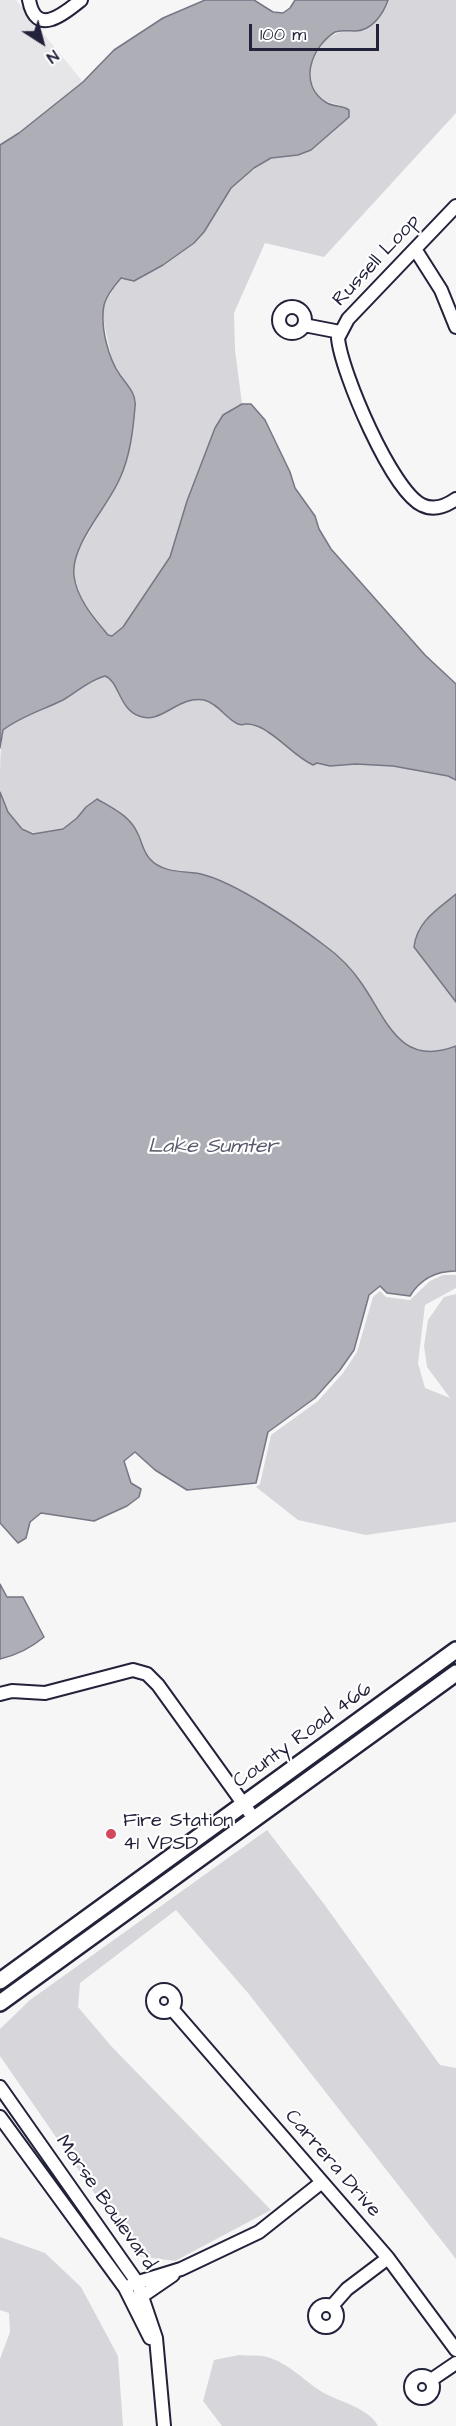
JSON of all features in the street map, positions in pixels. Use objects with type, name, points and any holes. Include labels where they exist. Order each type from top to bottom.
[{"type":"main road","name":"County Road 466","points":[[0,1982],[456,1650]]},
{"type":"main road","name":"County Road 466","points":[[0,2003],[456,1673]]},
{"type":"street","points":[[28,0],[37,16],[50,21],[57,19],[81,0]]},
{"type":"street","name":"Russell Loop","points":[[456,206],[348,319],[340,332],[339,345],[358,404],[399,481],[415,501],[427,507],[444,506],[456,499]]},
{"type":"street","points":[[415,249],[441,290],[456,327]]},
{"type":"street","points":[[304,325],[340,332]]},
{"type":"street","points":[[0,1694],[12,1691],[45,1693],[133,1670],[147,1674],[158,1685],[255,1820]]},
{"type":"street","name":"Carrera Drive","points":[[172,2009],[388,2258],[456,2350]]},
{"type":"street","name":"Morse Boulevard","points":[[0,2087],[137,2282],[138,2299],[156,2338],[164,2426]]},
{"type":"street","name":"Morse Boulevard","points":[[0,2118],[124,2288],[138,2299]]},
{"type":"street","points":[[124,2288],[181,2269],[259,2232],[322,2182]]},
{"type":"street","points":[[332,2306],[347,2289],[388,2258]]},
{"type":"street","points":[[138,2299],[181,2269]]},
{"type":"street","points":[[431,2380],[456,2362]]},
{"type":"shaded area","points":[[0,0],[16,0],[83,82],[19,133],[0,145]]},
{"type":"shaded area","points":[[388,0],[456,0],[456,113],[324,257],[265,243],[234,313],[235,350],[242,404],[233,408],[215,428],[165,567],[155,578],[123,627],[112,636],[108,635],[82,599],[74,576],[74,562],[77,553],[119,481],[130,447],[136,400],[112,360],[103,318],[104,304],[121,278],[134,281],[163,265],[194,243],[204,232],[231,188],[241,178],[271,158],[298,155],[349,110],[326,101],[318,95],[311,79],[313,57],[325,40],[344,31],[356,31],[386,6]]},
{"type":"shaded area","points":[[105,676],[112,682],[130,711],[172,707],[194,699],[206,701],[218,706],[241,725],[255,725],[268,731],[304,760],[330,766],[356,764],[393,766],[448,776],[456,780],[456,894],[432,913],[414,947],[456,1002],[456,1046],[437,1051],[421,1051],[408,1046],[388,1026],[354,973],[324,945],[276,913],[202,874],[162,867],[150,859],[135,828],[126,818],[98,799],[88,805],[68,826],[52,833],[30,832],[14,820],[7,812],[0,790],[3,730]]},
{"type":"shaded area","points":[[443,1275],[456,1275],[456,1288],[425,1305],[418,1363],[425,1388],[450,1398],[427,1367],[424,1346],[428,1320],[444,1297],[456,1294],[456,1522],[366,1535],[298,1520],[256,1487],[260,1484],[271,1435],[318,1401],[343,1373],[357,1352],[373,1297],[380,1291],[386,1297],[410,1300],[430,1281]]},
{"type":"shaded area","points":[[267,1830],[324,1904],[440,2065],[456,2068],[456,2259],[248,1993],[176,1910],[80,1983],[78,2007],[112,2047],[271,2210],[175,2261],[138,2256],[0,2056],[0,2029],[30,2000]]},
{"type":"shaded area","points":[[0,2237],[45,2253],[81,2287],[118,2356],[123,2426],[0,2426],[0,2359],[10,2332],[9,2313],[0,2310]]},
{"type":"shaded area","points":[[239,2355],[263,2356],[279,2362],[319,2390],[360,2409],[374,2419],[378,2426],[222,2426],[203,2401],[214,2360]]},
{"type":"water","points":[[205,0],[254,0],[273,12],[283,13],[295,0],[388,0],[380,16],[371,25],[361,30],[335,32],[319,47],[314,56],[310,77],[312,86],[327,103],[349,110],[349,117],[311,150],[298,155],[271,158],[254,168],[231,188],[204,232],[194,243],[163,265],[134,281],[121,278],[107,298],[103,313],[106,342],[116,368],[131,390],[135,407],[129,452],[123,470],[78,552],[74,564],[76,584],[87,608],[108,635],[112,636],[123,627],[170,557],[187,501],[215,428],[223,415],[242,404],[251,404],[265,420],[290,472],[295,488],[315,516],[319,529],[331,549],[425,655],[456,684],[456,780],[448,776],[393,766],[356,764],[330,766],[317,763],[313,765],[264,729],[253,725],[238,724],[204,700],[186,702],[155,717],[139,716],[127,708],[113,683],[105,676],[88,683],[63,700],[10,725],[3,730],[0,748],[0,145],[19,133],[83,82],[114,50],[163,18]]},
{"type":"water","name":"Lake Sumter","points":[[0,792],[8,812],[22,829],[33,834],[63,829],[97,799],[121,813],[131,822],[146,853],[155,864],[174,871],[201,874],[230,885],[281,915],[329,949],[354,973],[388,1025],[408,1046],[421,1051],[437,1051],[456,1046],[456,1271],[442,1272],[424,1280],[410,1296],[387,1293],[380,1286],[369,1295],[354,1350],[340,1370],[315,1398],[268,1432],[256,1483],[187,1490],[155,1470],[135,1452],[124,1461],[131,1483],[141,1489],[139,1497],[127,1506],[94,1521],[41,1513],[30,1522],[26,1538],[18,1543],[0,1523]]},
{"type":"water","points":[[456,894],[456,1002],[414,947],[419,930],[424,923]]},
{"type":"water","points":[[0,1584],[7,1597],[23,1597],[44,1637],[24,1651],[0,1659]]},
{"type":"place","name":"Fire Station 41 VPSD","points":[[111,1834]]}]
